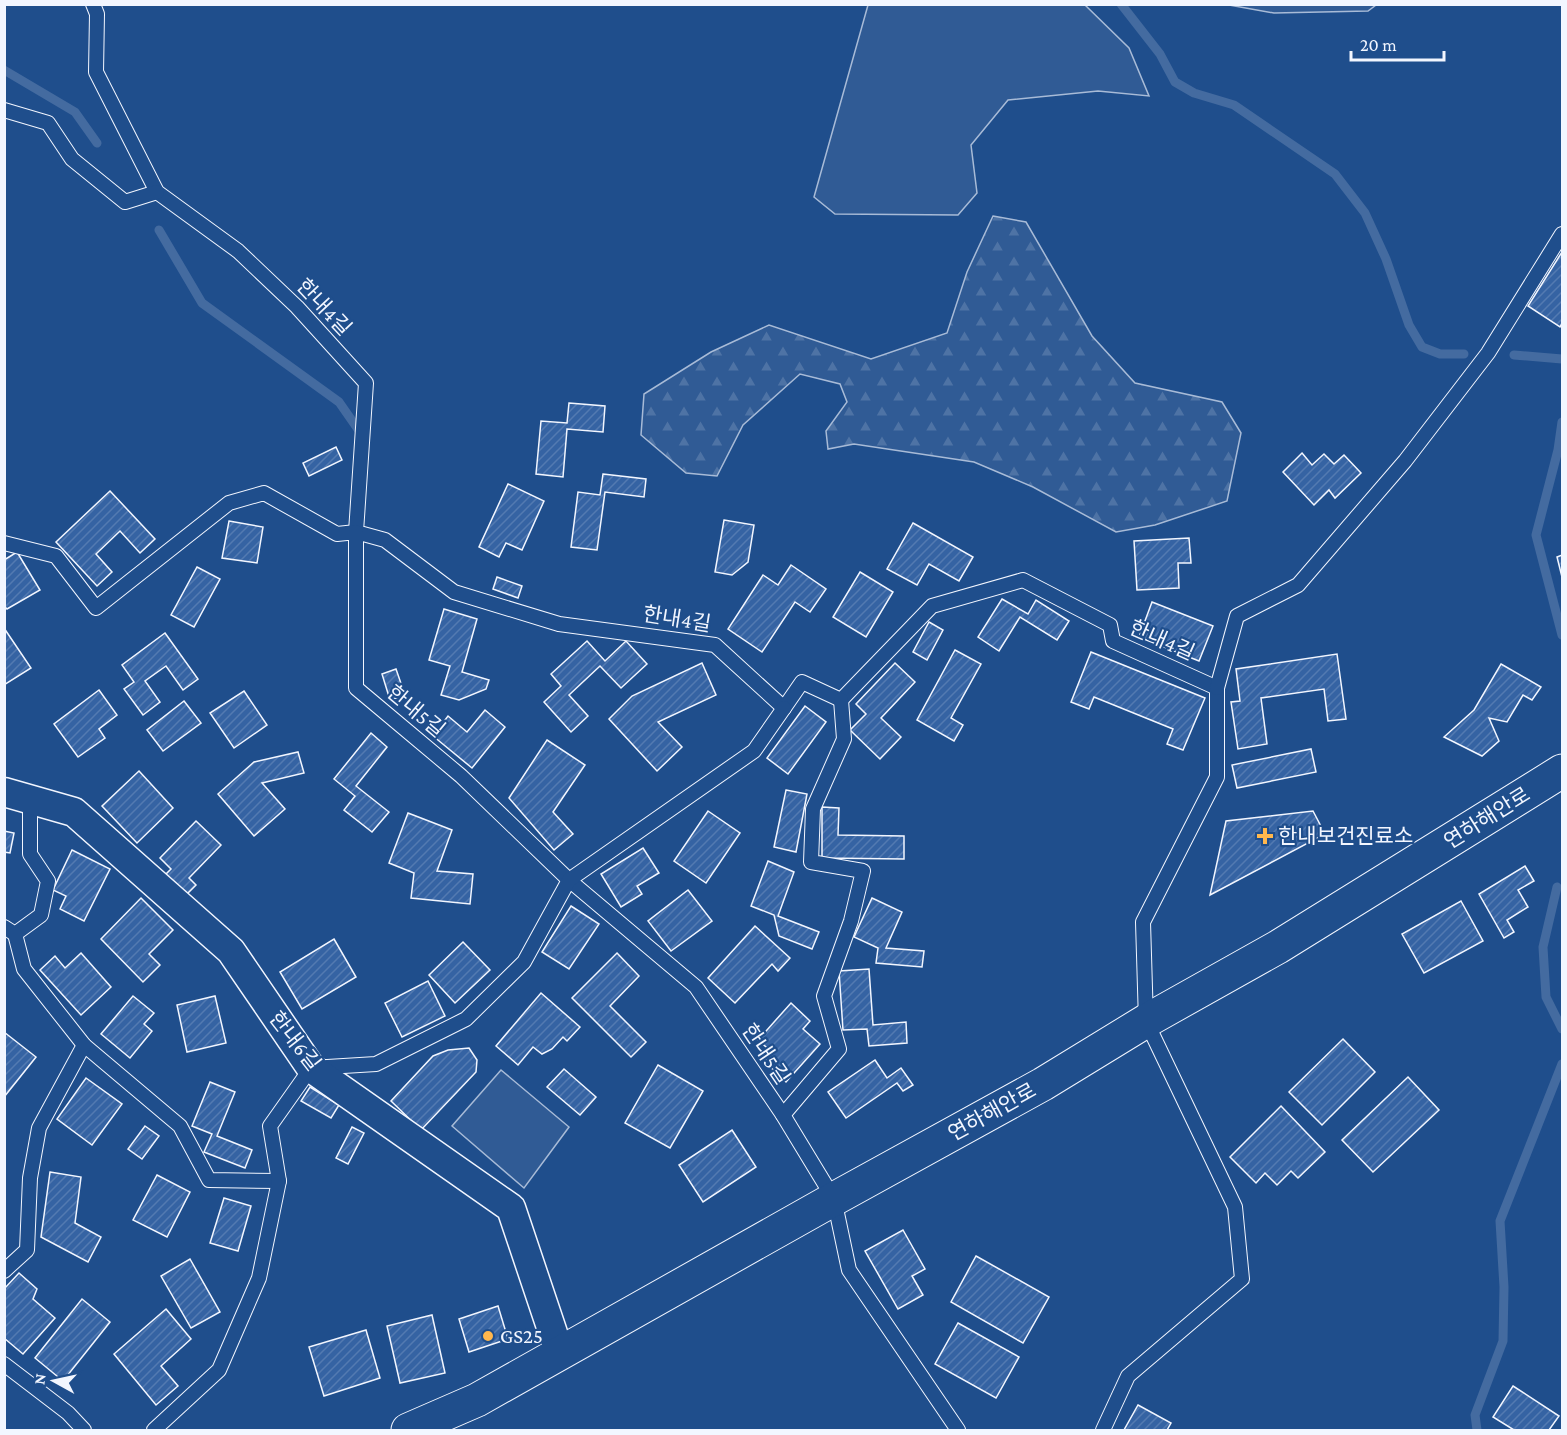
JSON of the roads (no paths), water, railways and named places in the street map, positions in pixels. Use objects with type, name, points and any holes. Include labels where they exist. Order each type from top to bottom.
[{"type":"street","name":"연하해안로","points":[[408,1431],[477,1400],[834,1198],[1043,1084],[1146,1021],[1278,947],[1563,771]]},
{"type":"street","name":"한내6길","points":[[17,796],[74,812],[231,951],[311,1068],[511,1208],[560,1354]]},
{"type":"lane","name":"한내4길","points":[[93,4],[97,14],[96,72],[157,192],[238,250],[297,307],[366,383],[356,532],[385,540],[454,592],[559,624],[715,645],[784,708]]},
{"type":"lane","points":[[4,110],[48,123],[72,159],[125,202],[157,192]]},
{"type":"lane","points":[[1103,1431],[1128,1376],[1242,1280],[1235,1208],[1146,1021],[1143,922],[1217,777],[1217,688],[1237,615],[1298,585],[1405,461],[1488,353],[1563,234]]},
{"type":"lane","points":[[4,543],[56,556],[96,608],[229,503],[264,493],[337,534],[356,532]]},
{"type":"lane","name":"한내5길","points":[[356,532],[356,688],[461,776],[569,880],[696,987],[783,1115],[834,1198],[849,1270],[958,1431]]},
{"type":"lane","name":"한내4길","points":[[841,700],[932,606],[1023,580],[1110,625],[1113,641],[1217,688]]},
{"type":"lane","points":[[154,1431],[219,1370],[259,1278],[279,1181],[270,1126],[311,1068],[376,1064],[466,1019],[524,962],[569,880],[754,751],[802,682],[841,700],[844,739],[813,809],[811,862],[863,871],[851,921],[824,996],[839,1049],[783,1115]]},
{"type":"lane","points":[[17,796],[30,854],[48,881],[41,915],[10,931],[24,969],[84,1045],[180,1126],[209,1180],[279,1181]]},
{"type":"lane","points":[[4,1271],[27,1250],[30,1178],[39,1128],[84,1045]]},
{"type":"lane","points":[[4,1364],[68,1413],[84,1431]]},
{"type":"waterway","points":[[1121,4],[1160,54],[1175,82],[1194,93],[1234,105],[1335,174],[1365,213],[1386,259],[1409,325],[1422,347],[1440,354],[1464,354]]},
{"type":"waterway","points":[[4,70],[75,112],[97,143]]},
{"type":"waterway","points":[[159,230],[202,303],[339,402],[362,435]]},
{"type":"waterway","points":[[1514,355],[1562,359]]},
{"type":"waterway","points":[[1562,422],[1558,450],[1536,535],[1562,635]]},
{"type":"waterway","points":[[1557,887],[1543,947],[1546,997],[1562,1029]]},
{"type":"waterway","points":[[1477,1430],[1475,1415],[1503,1341],[1504,1287],[1500,1221],[1562,1064]]},
{"type":"place","name":"한내보건진료소","points":[[1265,836]]},
{"type":"place","name":"GS25","points":[[488,1336]]}]
